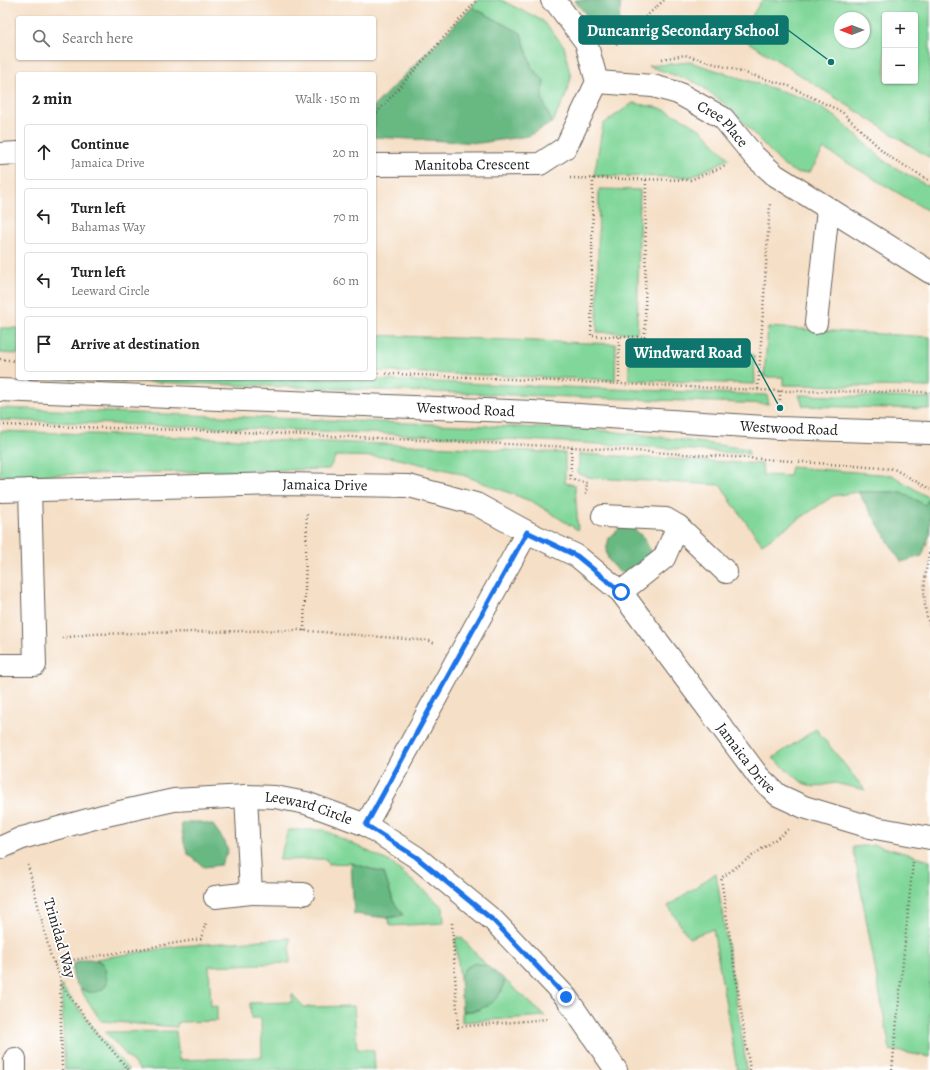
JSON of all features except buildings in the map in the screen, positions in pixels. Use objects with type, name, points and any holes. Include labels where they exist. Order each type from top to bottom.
[{"type":"street","points":[[552,0],[555,1],[586,42],[596,82]]},
{"type":"street","name":"Cree Place","points":[[596,82],[653,86],[678,93],[724,118],[754,156],[775,175],[930,272]]},
{"type":"street","name":"Manitoba Crescent","points":[[376,164],[540,164],[566,147],[596,82]]},
{"type":"street","points":[[0,154],[16,153]]},
{"type":"street","points":[[816,323],[828,209]]},
{"type":"street","name":"Westwood Road","points":[[0,390],[532,412],[779,428],[930,433]]},
{"type":"street","name":"Jamaica Drive","points":[[0,491],[307,484],[410,486],[476,504],[527,532],[577,556],[621,592],[759,777],[778,796],[804,807],[870,827],[923,837]]},
{"type":"street","points":[[0,665],[35,665],[30,490]]},
{"type":"street","points":[[603,516],[666,519],[678,526],[726,572]]},
{"type":"street","points":[[621,592],[664,558],[678,526]]},
{"type":"street","points":[[366,825],[527,532]]},
{"type":"street","points":[[246,796],[251,893]]},
{"type":"street","name":"Leeward Circle","points":[[0,848],[22,838],[102,816],[174,800],[246,796],[275,797],[306,802],[366,825],[416,857],[494,921],[566,997],[616,1070]]},
{"type":"street","points":[[215,897],[251,893],[303,894]]},
{"type":"path","points":[[376,114],[477,0]]},
{"type":"path","points":[[590,59],[605,54],[664,0]]},
{"type":"path","points":[[656,60],[685,55],[789,86],[842,112],[888,156],[930,181]]},
{"type":"path","points":[[540,164],[556,178],[690,180],[754,156]]},
{"type":"path","points":[[758,389],[770,207],[775,175]]},
{"type":"path","points":[[593,178],[591,336],[645,337],[646,179]]},
{"type":"path","points":[[619,336],[619,384]]},
{"type":"path","points":[[0,359],[16,361]]},
{"type":"path","points":[[376,373],[758,389],[930,392]]},
{"type":"path","points":[[0,425],[220,431],[533,445],[762,459],[894,469],[930,489]]},
{"type":"path","points":[[304,631],[307,484]]},
{"type":"path","points":[[930,549],[924,579],[926,614],[930,626]]},
{"type":"path","points":[[34,639],[60,638],[91,634],[304,631],[430,641],[459,656]]},
{"type":"path","points":[[750,1070],[721,878],[783,834],[804,807]]},
{"type":"path","points":[[892,1070],[923,837]]},
{"type":"path","name":"Trinidad Way","points":[[22,838],[52,957],[60,976],[61,985],[98,1034],[129,1070]]},
{"type":"path","points":[[463,895],[452,919],[458,1027],[580,1016]]},
{"type":"path","points":[[54,963],[201,939],[215,897]]},
{"type":"path","points":[[60,976],[62,1070]]},
{"type":"green space","points":[[477,0],[501,0],[543,21],[564,46],[571,78],[565,98],[552,123],[542,99],[544,80],[532,68],[521,33],[472,7]]},
{"type":"green space","points":[[574,0],[621,0],[618,30],[606,20],[588,17]]},
{"type":"green space","points":[[762,0],[930,0],[930,158],[739,36]]},
{"type":"green space","points":[[472,7],[521,33],[532,68],[544,80],[542,99],[552,123],[528,136],[480,143],[376,137],[376,104]]},
{"type":"green space","points":[[690,62],[806,99],[836,117],[887,163],[930,187],[930,212],[824,149],[810,172],[797,173],[784,166],[729,107],[697,83],[648,66]]},
{"type":"green space","points":[[633,103],[660,108],[682,118],[704,132],[729,159],[691,177],[594,176],[603,124]]},
{"type":"green space","points":[[599,189],[640,190],[637,333],[597,332]]},
{"type":"green space","points":[[768,327],[930,337],[930,387],[783,385],[783,377],[764,377]]},
{"type":"green space","points":[[0,328],[16,328],[16,354],[0,353]]},
{"type":"green space","points":[[376,335],[616,344],[615,380],[376,371]]},
{"type":"green space","points":[[629,344],[742,346],[754,356],[755,384],[629,380]]},
{"type":"green space","points":[[93,380],[376,380],[767,395],[769,404]]},
{"type":"green space","points":[[799,395],[930,398],[930,409],[803,406]]},
{"type":"green space","points":[[0,408],[597,430],[748,449],[749,454],[656,447],[469,437],[0,420]]},
{"type":"green space","points":[[0,431],[412,445],[565,453],[565,483],[575,485],[578,530],[533,502],[455,472],[390,457],[336,456],[329,469],[0,476]]},
{"type":"green space","points":[[579,454],[762,464],[763,475],[789,476],[791,467],[892,475],[929,498],[925,505],[901,492],[858,492],[833,496],[762,544],[732,503],[721,485],[593,478],[578,474]]},
{"type":"green space","points":[[858,492],[901,492],[925,505],[929,498],[930,499],[930,534],[922,556],[901,562]]},
{"type":"green space","points":[[621,527],[633,528],[644,538],[652,554],[633,573],[619,572],[608,559],[606,551],[609,538]]},
{"type":"green space","points":[[816,729],[865,790],[835,783],[814,787],[803,783],[773,758]]},
{"type":"green space","points":[[188,822],[200,822],[213,825],[225,842],[228,850],[221,865],[204,867],[188,854],[184,843],[181,824]]},
{"type":"green space","points":[[288,830],[324,830],[390,862],[443,907],[444,923],[391,926],[387,918],[403,915],[393,901],[384,873],[351,863],[329,864],[326,859],[279,860]]},
{"type":"green space","points":[[875,845],[930,860],[930,1057],[890,1050],[853,847]]},
{"type":"green space","points":[[351,863],[384,873],[393,901],[403,915],[387,918],[354,914]]},
{"type":"green space","points":[[716,873],[747,1070],[737,1070],[713,929],[689,938],[668,906]]},
{"type":"green space","points":[[457,937],[462,938],[487,966],[475,963],[465,968],[460,977],[455,940]]},
{"type":"green space","points":[[290,938],[290,963],[209,966],[211,1006],[217,1006],[217,1021],[178,1022],[177,1027],[101,1021],[80,989],[86,990],[106,972],[102,963],[96,959],[179,946]]},
{"type":"green space","points":[[85,959],[97,960],[105,968],[107,985],[101,990],[88,992],[77,984],[73,971],[74,963]]},
{"type":"green space","points":[[475,963],[487,966],[505,980],[499,995],[490,1004],[478,1010],[462,1012],[460,977],[465,968]]},
{"type":"green space","points":[[505,980],[545,1016],[462,1022],[462,1012],[479,1010],[502,991]]},
{"type":"green space","points":[[61,985],[98,1034],[129,1070],[65,1070]]},
{"type":"green space","points":[[292,994],[304,1007],[354,1006],[357,1049],[374,1050],[375,1070],[140,1070],[105,1032],[176,1031],[179,1060],[262,1057],[261,1018],[251,1018],[250,1003],[292,1002]]},
{"type":"place","name":"Duncanrig Secondary School","points":[[831,62]]},
{"type":"place","name":"Windward Road","points":[[780,408]]},
{"type":"route","points":[[566,997],[494,921],[416,857],[366,825],[527,532],[577,556],[621,592]]}]
